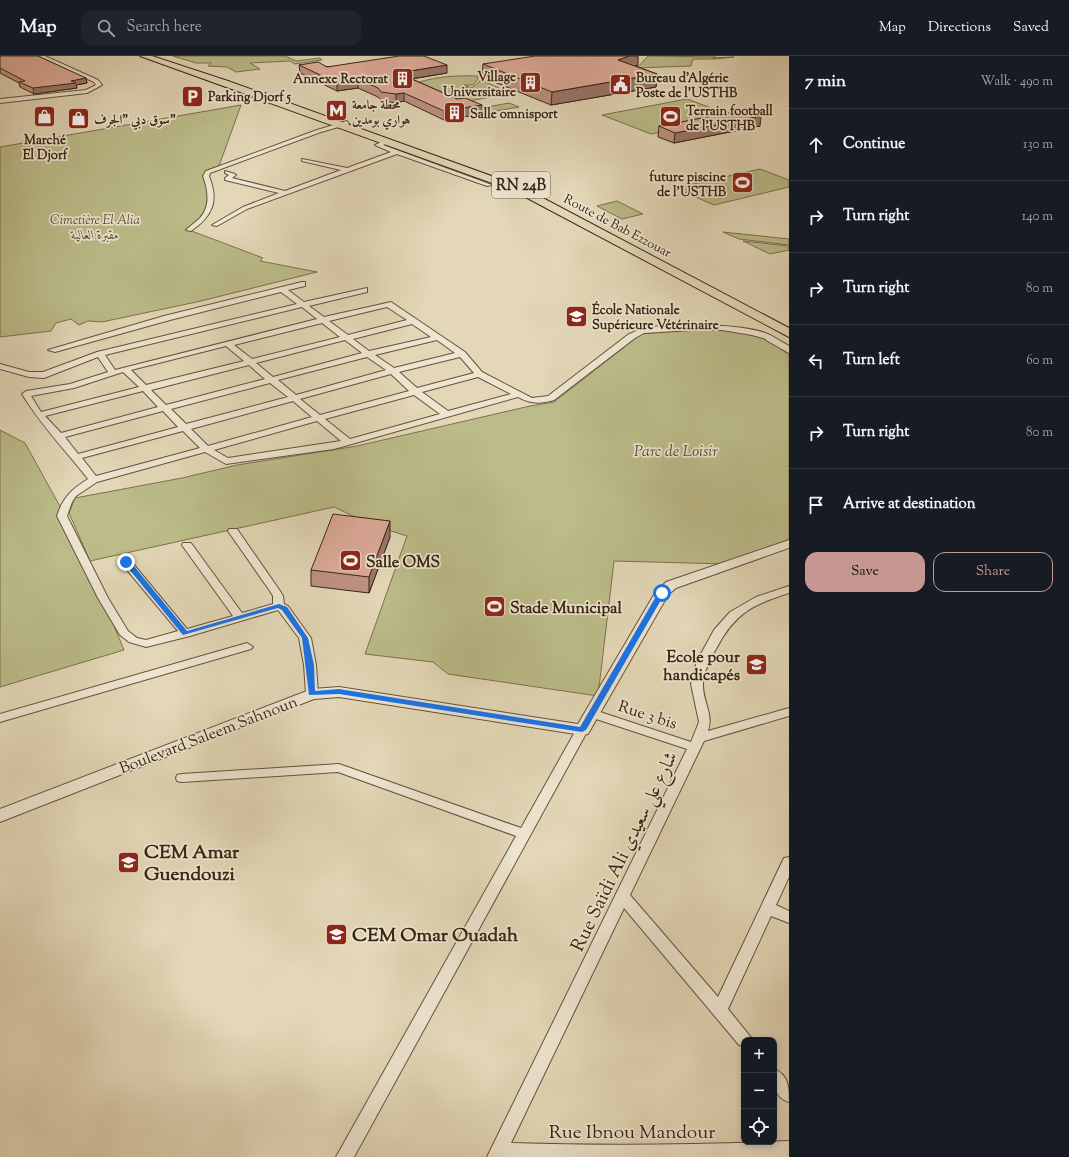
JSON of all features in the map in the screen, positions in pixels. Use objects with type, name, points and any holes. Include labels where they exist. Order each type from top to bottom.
[{"type":"main road","name":"Route de Bab Ezzouar","points":[[144,56],[229,81]]},
{"type":"main road","name":"Route de Bab Ezzouar","points":[[156,56],[207,72],[313,112],[535,191],[784,334]]},
{"type":"main road","name":"Route de Bab Ezzouar","points":[[344,123],[528,194],[784,334]]},
{"type":"street","points":[[0,101],[87,91],[99,85],[96,81],[41,56]]},
{"type":"street","points":[[189,230],[203,220],[211,202],[213,193],[206,176],[208,172],[319,130],[344,123]]},
{"type":"street","points":[[387,140],[378,145],[489,186]]},
{"type":"street","points":[[216,225],[246,208],[396,152]]},
{"type":"street","points":[[304,160],[347,170]]},
{"type":"street","points":[[227,172],[233,175],[227,179],[285,193]]},
{"type":"street","points":[[0,366],[29,374],[44,376],[175,325],[282,289],[302,284]]},
{"type":"street","points":[[282,289],[393,371],[416,392],[446,413]]},
{"type":"street","points":[[52,350],[175,325],[301,304],[364,290]]},
{"type":"street","points":[[94,480],[59,436],[39,415],[26,394],[71,386],[112,372],[388,304],[462,354],[479,374],[517,395],[536,402],[551,398],[632,336],[642,331],[721,327],[784,334],[789,350]]},
{"type":"street","points":[[39,415],[345,336],[413,321]]},
{"type":"street","points":[[59,436],[368,354],[438,338]]},
{"type":"street","points":[[227,343],[348,442]]},
{"type":"street","points":[[100,354],[112,372]]},
{"type":"street","points":[[76,457],[393,371],[462,354]]},
{"type":"street","points":[[125,369],[207,450],[226,461],[348,442],[446,413],[517,395]]},
{"type":"street","points":[[312,694],[310,665],[305,638],[284,608],[279,606],[186,634],[146,644],[133,640],[124,633],[102,598],[62,516],[65,503],[70,494],[94,480],[479,374]]},
{"type":"street","points":[[233,531],[275,591],[278,596],[279,606]]},
{"type":"street","points":[[345,1157],[591,713],[662,593],[671,585],[789,544]]},
{"type":"street","points":[[187,545],[240,618]]},
{"type":"street","points":[[126,562],[186,634]]},
{"type":"street","name":"Rue Saïdi Ali شارع علي سعيدي","points":[[497,1154],[705,722],[697,684],[703,661],[720,630],[734,614],[760,599],[789,589]]},
{"type":"street","points":[[0,718],[247,647]]},
{"type":"street","name":"Boulevard Saleem Sahnoun","points":[[1,813],[312,694],[339,692],[582,730]]},
{"type":"street","points":[[696,743],[789,712]]},
{"type":"street","name":"Rue 3 bis","points":[[591,713],[696,743]]},
{"type":"street","points":[[182,778],[338,768],[524,834]]},
{"type":"street","points":[[720,1009],[789,862]]},
{"type":"street","points":[[622,896],[743,1037]]},
{"type":"street","points":[[768,908],[789,918]]},
{"type":"street","points":[[777,1080],[789,1095]]},
{"type":"street","name":"Rue Ibnou Mandour","points":[[497,1154],[671,1155],[789,1149]]},
{"type":"green space","points":[[173,56],[285,56],[296,61],[320,58],[322,60],[295,64],[290,61],[250,63],[260,69],[236,72],[227,67],[208,66],[211,63],[196,63]]},
{"type":"green space","points":[[648,56],[716,57],[712,58],[734,57],[693,59],[691,66],[637,68]]},
{"type":"green space","points":[[478,76],[478,79],[473,85],[464,85],[469,87],[462,88],[464,89],[444,98],[408,86],[425,80],[442,77]]},
{"type":"green space","points":[[481,80],[506,91],[496,96],[436,107],[453,94],[464,93],[459,92],[473,87]]},
{"type":"green space","name":"Terrain football de l'USTHB","points":[[687,99],[738,118],[651,134],[602,115]]},
{"type":"green space","points":[[509,103],[519,107],[490,112],[481,108]]},
{"type":"green space","name":"Cimetière El Alia مقبرة العالية","points":[[241,105],[219,166],[207,171],[212,195],[202,217],[189,230],[263,258],[260,261],[317,272],[201,301],[102,322],[88,321],[79,325],[71,319],[56,323],[51,331],[0,337],[0,147]]},
{"type":"green space","name":"future piscine de l'USTHB","points":[[760,169],[789,180],[789,187],[714,205],[675,188]]},
{"type":"green space","points":[[617,201],[643,214],[622,219],[597,206]]},
{"type":"green space","points":[[723,232],[789,239],[789,245],[739,239]]},
{"type":"green space","points":[[743,241],[788,246],[789,250],[770,254]]},
{"type":"green space","name":"Parc de Loisir","points":[[710,328],[732,328],[766,338],[789,355],[789,541],[727,564],[614,561],[598,696],[448,674],[433,662],[365,654],[407,536],[372,525],[334,507],[90,561],[69,513],[75,498],[182,478],[237,465],[357,446],[530,406],[554,402],[641,334]]},
{"type":"green space","points":[[0,430],[25,443],[78,539],[124,650],[0,687]]},
{"type":"building","points":[[0,56],[38,56],[86,78],[71,81],[76,83],[33,88],[19,82],[25,81],[0,68]]},
{"type":"building","points":[[399,56],[424,56],[447,65],[398,73],[457,99],[465,98],[482,105],[444,111],[404,93],[396,94],[381,92],[378,88],[358,79],[337,83],[299,65],[318,62],[327,67]]},
{"type":"building","points":[[535,56],[629,56],[618,60],[657,74],[552,92],[483,64]]},
{"type":"building","points":[[745,110],[761,116],[675,133],[659,126]]},
{"type":"building","name":"Salle OMS","points":[[333,514],[390,521],[369,577],[311,570]]},
{"type":"place","name":"Annexe Rectorat","points":[[403,78]]},
{"type":"place","name":"Village Universitaire","points":[[531,83]]},
{"type":"place","name":"Bureau d'Algérie Poste de l'USTHB","points":[[621,84]]},
{"type":"place","name":"Parking Djorf 5","points":[[192,96]]},
{"type":"place","name":"محطة جامعة هواري بومدين","points":[[337,111]]},
{"type":"place","name":"Salle omnisport","points":[[455,113]]},
{"type":"place","name":"Marché El Djorf","points":[[45,117]]},
{"type":"place","name":"Terrain football de l'USTHB","points":[[670,117]]},
{"type":"place","name":"سوق دبي \"الجرف\"","points":[[79,119]]},
{"type":"place","name":"future piscine de l'USTHB","points":[[742,183]]},
{"type":"place","name":"École Nationale Supérieure Vétérinaire","points":[[576,316]]},
{"type":"place","name":"Salle OMS","points":[[351,561]]},
{"type":"place","name":"Stade Municipal","points":[[495,607]]},
{"type":"place","name":"Ecole pour handicapés","points":[[756,665]]},
{"type":"place","name":"CEM Amar Guendouzi","points":[[129,862]]},
{"type":"place","name":"CEM Omar Ouadah","points":[[337,934]]},
{"type":"route","points":[[126,562],[186,634],[279,606],[284,608],[305,638],[310,665],[312,694],[339,692],[582,730],[662,593]]}]
